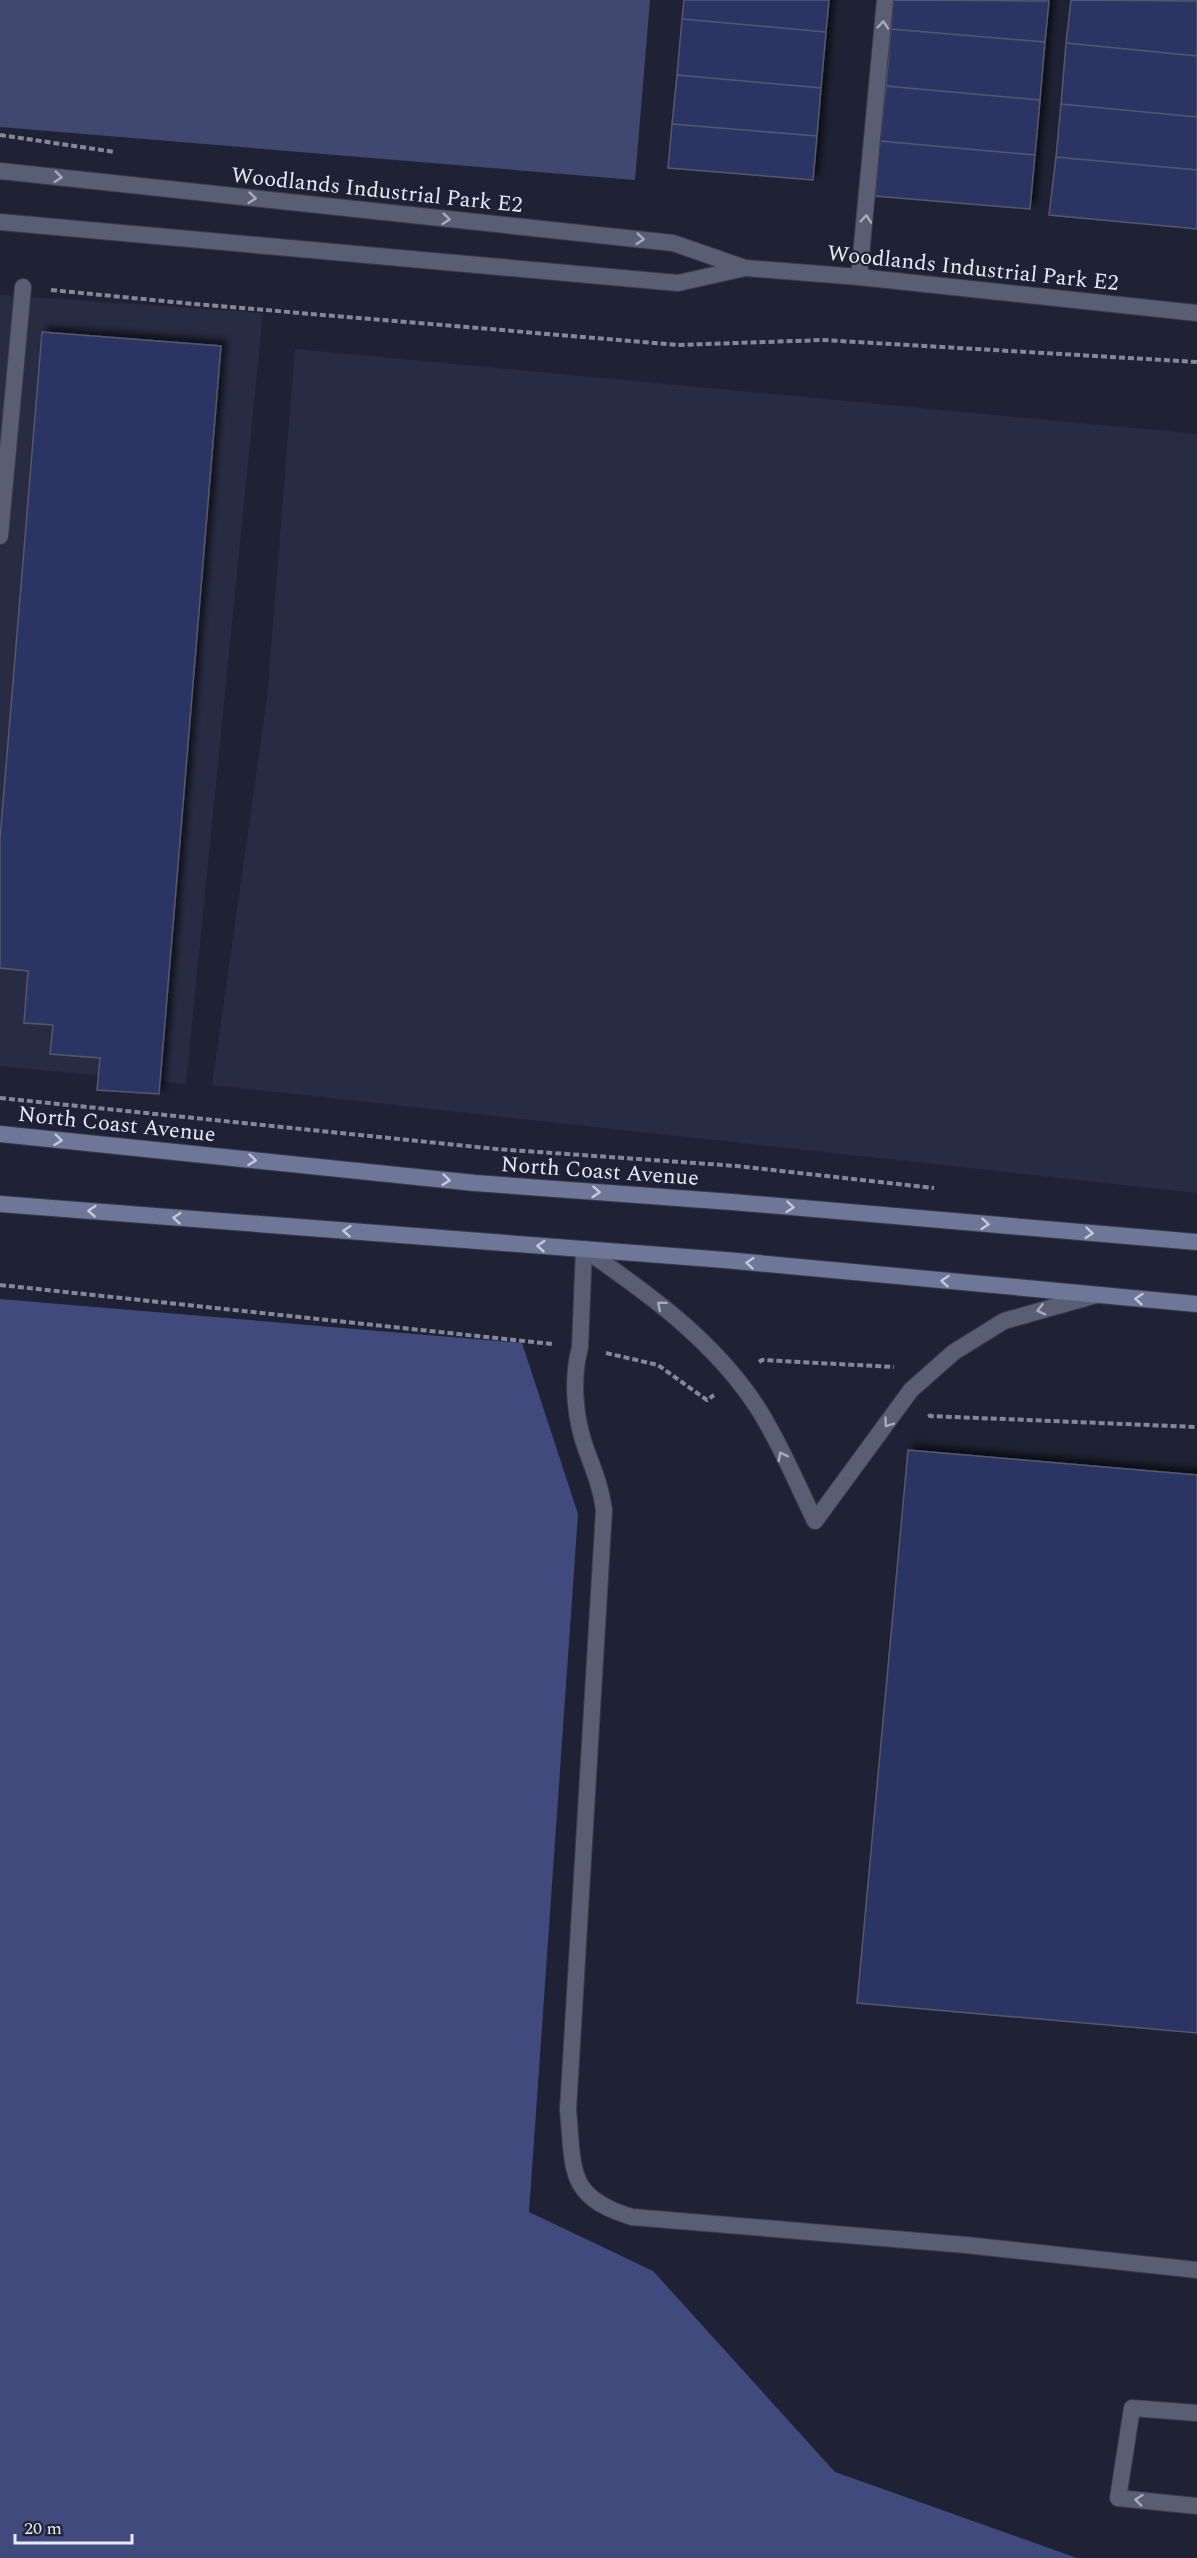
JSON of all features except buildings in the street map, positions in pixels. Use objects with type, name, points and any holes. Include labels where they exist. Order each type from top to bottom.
[{"type":"main road","name":"North Coast Avenue","points":[[0,1134],[475,1183],[732,1202],[1197,1242]]},
{"type":"main road","points":[[0,1204],[584,1249],[1197,1304]]},
{"type":"street","points":[[859,277],[885,0]]},
{"type":"street","name":"Woodlands Industrial Park E2","points":[[0,171],[673,243],[745,268],[859,277],[1197,313]]},
{"type":"street","name":"Woodlands Industrial Park E2","points":[[0,222],[678,283],[745,268]]},
{"type":"street","points":[[0,536],[23,287]]},
{"type":"street","points":[[584,1249],[639,1287],[700,1338],[736,1379],[759,1411],[815,1521],[911,1390],[954,1352],[1004,1321],[1097,1295]]},
{"type":"street","points":[[584,1249],[576,1404],[586,1450],[601,1487],[604,1510],[568,2110],[574,2175],[589,2196],[607,2210],[632,2217],[966,2245],[1197,2270]]},
{"type":"street","points":[[1197,2413],[1132,2408],[1118,2498],[1197,2506]]},
{"type":"path","points":[[23,287],[678,345],[823,340],[1197,362]]},
{"type":"path","points":[[0,1098],[496,1149],[737,1166],[938,1188]]},
{"type":"shaded area","points":[[0,0],[650,0],[635,180],[0,127]]},
{"type":"shaded area","points":[[0,295],[263,313],[186,1084],[0,1066]]},
{"type":"shaded area","points":[[295,349],[1197,434],[1197,1193],[212,1085],[267,698]]},
{"type":"shaded area","points":[[0,1299],[522,1343],[578,1514],[529,2212],[653,2271],[835,2472],[1077,2558],[0,2558]]}]
